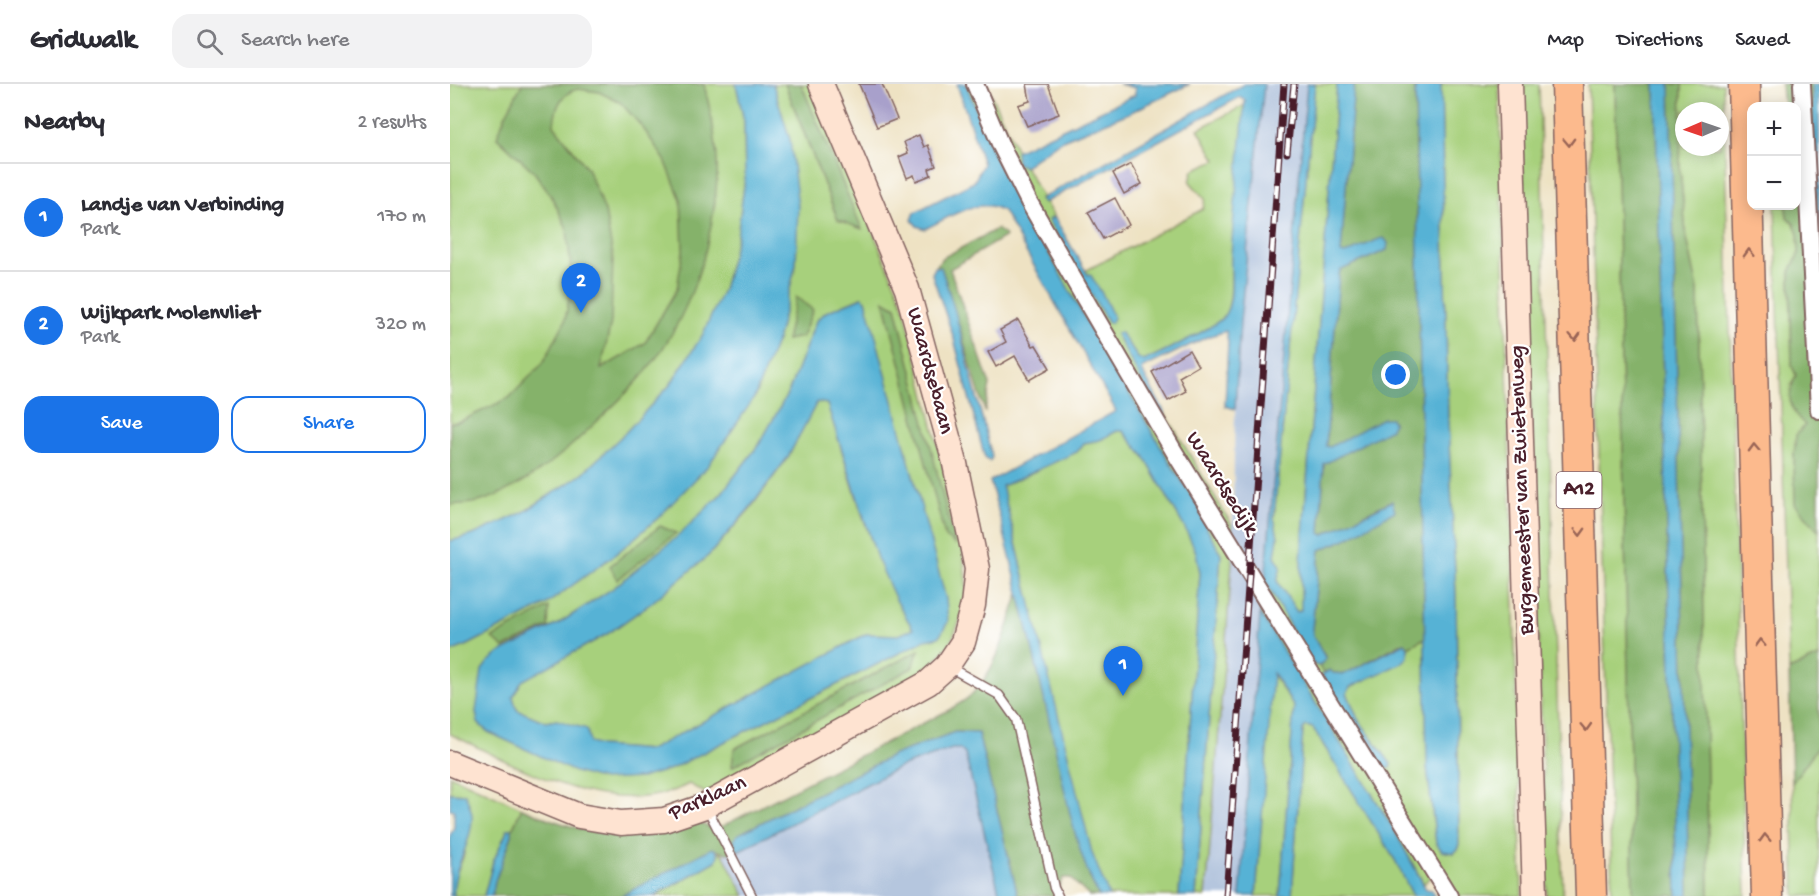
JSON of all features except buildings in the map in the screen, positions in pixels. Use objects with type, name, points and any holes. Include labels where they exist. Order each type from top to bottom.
[{"type":"highway","name":"A12","points":[[1567,84],[1591,896]]},
{"type":"highway","points":[[1744,84],[1767,896]]},
{"type":"street","name":"Waardsebaan","points":[[821,84],[907,289],[954,459],[977,569],[973,605],[963,642],[947,666]]},
{"type":"street","name":"Waardsedijk","points":[[975,84],[1029,202],[1134,384],[1279,624],[1449,896]]},
{"type":"street","name":"Burgemeester van Zwietenweg","points":[[1510,84],[1535,896]]},
{"type":"street","points":[[1802,84],[1819,410]]},
{"type":"street","name":"Parklaan","points":[[450,763],[579,816],[621,823],[664,820],[705,806],[928,683],[947,666]]},
{"type":"lane","points":[[947,666],[999,695],[1016,719],[1054,888],[1058,896]]},
{"type":"lane","points":[[705,806],[752,896]]},
{"type":"shaded area","points":[[1264,84],[1307,84],[1265,581],[1260,613],[1240,896],[1206,896],[1232,562],[1235,409],[1240,322]]},
{"type":"shaded area","points":[[952,749],[961,749],[965,754],[1000,896],[745,896],[723,854],[735,853],[900,767]]},
{"type":"green space","points":[[450,84],[736,84],[744,121],[745,179],[737,237],[723,290],[702,336],[670,385],[581,475],[524,512],[473,535],[450,541]]},
{"type":"green space","points":[[522,84],[704,84],[716,144],[715,204],[697,279],[687,303],[663,348],[641,377],[576,442],[525,481],[482,501],[450,505],[450,423],[461,421],[509,398],[543,363],[565,321],[572,281],[567,229],[553,199],[534,172],[497,137]],"holes":[[[578,89],[599,92],[621,103],[643,128],[665,160],[681,200],[683,251],[677,289],[645,343],[601,369],[611,322],[613,256],[605,211],[587,168],[554,125],[557,108],[567,94]]]},
{"type":"green space","points":[[773,84],[785,84],[838,220],[861,228],[801,84],[811,84],[903,303],[962,544],[967,590],[963,613],[950,644],[912,683],[705,793],[689,784],[659,795],[629,798],[598,794],[536,775],[450,734],[450,652],[545,605],[617,553],[658,518],[754,398],[778,337],[796,264],[790,140]],"holes":[[[861,297],[866,300],[939,637],[925,640],[671,769],[476,712],[501,652],[558,624],[612,589],[678,536],[721,494],[760,443],[789,391],[816,321],[826,312]],[[884,301],[896,307],[954,544]],[[918,651],[912,668],[734,749]]]},
{"type":"green space","points":[[785,84],[801,84],[862,229],[838,220]]},
{"type":"green space","points":[[966,84],[986,84],[1017,151],[1018,159],[1023,167],[1025,166],[1042,197],[1040,198],[1054,217],[1049,220],[1085,271],[1203,209],[1205,199],[1190,182],[1193,170],[1216,160],[1198,129],[1245,105],[1230,295],[1224,316],[1199,334],[1144,361],[1138,358],[1120,332],[1161,415],[1165,413],[1232,525],[1232,562],[1206,896],[1196,896],[1221,554],[1205,525],[1197,504],[1093,333],[995,157]]},
{"type":"green space","points":[[1315,84],[1337,84],[1301,561],[1302,610],[1297,613],[1277,581],[1281,566],[1275,556],[1278,537],[1274,518]]},
{"type":"green space","points":[[1354,84],[1415,84],[1425,638],[1408,647],[1405,643],[1400,644],[1345,674],[1333,673],[1330,670],[1323,673],[1319,666],[1326,658],[1313,636],[1312,629],[1320,550],[1346,539],[1365,527],[1391,501],[1323,535],[1320,533],[1324,464],[1390,429],[1393,423],[1330,447],[1326,446],[1339,274],[1341,270],[1387,250],[1384,238],[1345,254],[1341,253]]},
{"type":"green space","points":[[1441,84],[1499,84],[1522,896],[1457,896],[1440,865],[1424,884],[1393,828],[1260,613],[1265,581],[1311,664],[1319,666],[1330,693],[1391,764],[1358,719],[1347,693],[1350,687],[1408,657],[1408,647],[1425,638],[1427,767],[1436,843],[1442,851],[1454,853],[1459,848],[1456,594],[1448,421]]},
{"type":"green space","points":[[1520,84],[1539,84],[1563,896],[1547,896]]},
{"type":"green space","points":[[1588,84],[1615,84],[1633,896],[1612,896]]},
{"type":"green space","points":[[1615,84],[1655,84],[1677,896],[1633,896]]},
{"type":"green space","points":[[1670,84],[1682,84],[1682,102],[1675,102],[1675,156],[1680,156],[1686,234],[1698,290],[1709,896],[1689,896]]},
{"type":"green space","points":[[1682,84],[1723,84],[1724,102],[1682,102]]},
{"type":"green space","points":[[1781,84],[1812,84],[1819,269],[1819,531],[1795,504],[1796,435],[1805,425],[1795,413],[1790,402],[1796,375],[1792,366],[1790,272],[1799,253],[1798,234],[1794,224],[1787,217],[1786,210],[1801,210],[1801,102],[1784,102]]},
{"type":"green space","points":[[1680,156],[1725,156],[1746,896],[1709,896],[1698,290],[1686,234]]},
{"type":"green space","points":[[1775,210],[1786,210],[1787,217],[1794,224],[1798,234],[1799,253],[1790,272],[1792,366],[1796,375],[1791,385],[1805,425],[1794,455],[1795,503],[1819,531],[1819,657],[1789,670]]},
{"type":"green space","points":[[997,229],[1006,236],[950,269],[990,385],[985,411],[947,286],[941,268],[937,265],[942,258]]},
{"type":"green space","points":[[796,297],[813,310],[802,337],[786,340]]},
{"type":"green space","points":[[884,300],[896,307],[955,544],[945,537]]},
{"type":"green space","points":[[817,402],[827,403],[874,547],[898,603],[913,629],[899,635],[866,634],[650,750],[600,746],[590,743],[557,720],[546,722],[517,710],[513,697],[521,681],[607,634],[650,604],[709,555],[750,509],[788,457]]},
{"type":"green space","points":[[1117,431],[1123,431],[1144,456],[1186,530],[1196,552],[1200,573],[1179,896],[1109,896],[1101,878],[1082,819],[1002,486],[1077,452],[1084,443],[1100,440]]},
{"type":"green space","points":[[660,526],[676,533],[617,580],[610,566]]},
{"type":"green space","points":[[1019,593],[1072,815],[1090,878],[1099,896],[1089,896],[1070,878],[1063,878],[1054,896],[1018,896],[978,733],[955,732],[894,755],[737,835],[734,840],[737,850],[740,850],[736,852],[722,852],[712,848],[621,896],[492,896],[512,829],[522,808],[558,822],[592,832],[610,834],[646,834],[678,829],[697,822],[708,827],[721,827],[949,710],[970,696],[989,672],[1001,647]]},
{"type":"green space","points":[[549,607],[548,627],[504,648],[492,638]]},
{"type":"green space","points":[[919,650],[912,668],[732,767],[734,749]]},
{"type":"green space","points":[[1819,657],[1819,745],[1792,783],[1789,670]]},
{"type":"green space","points":[[1272,673],[1294,707],[1280,896],[1256,896]]},
{"type":"green space","points":[[1306,726],[1313,728],[1395,860],[1413,896],[1292,896],[1303,729]]},
{"type":"green space","points":[[1819,745],[1819,896],[1795,896],[1792,783]]},
{"type":"green space","points":[[450,775],[522,808],[512,829],[508,829],[493,862],[484,896],[454,896],[452,884],[464,855],[465,794],[450,793]]},
{"type":"green space","points":[[718,852],[723,854],[745,896],[655,896],[716,861]]},
{"type":"water","points":[[736,84],[773,84],[790,140],[798,206],[796,264],[778,337],[754,398],[708,466],[658,518],[617,553],[545,605],[450,652],[450,541],[473,535],[524,512],[581,475],[670,385],[702,336],[723,290],[737,237],[745,179],[744,121]]},
{"type":"water","points":[[957,84],[966,84],[995,157],[1093,333],[1197,504],[1205,525],[1221,554],[1196,896],[1179,896],[1200,573],[1196,552],[1186,530],[1144,456],[1123,431],[1117,431],[1100,440],[1084,443],[1077,452],[1002,486],[1092,853],[1109,896],[1099,896],[1075,832],[990,481],[1116,411],[1003,211],[994,207],[974,207],[925,229],[917,226],[912,220],[915,212],[974,182],[983,164]]},
{"type":"water","points":[[1119,84],[1190,84],[1129,113],[1060,141],[1023,167],[1020,164],[1017,165],[1016,151],[1135,95],[1135,88]]},
{"type":"water","points":[[1244,84],[1264,84],[1240,322],[1235,409],[1225,406],[1228,342],[1226,331],[1207,337],[1143,368],[1142,371],[1165,413],[1161,416],[1116,334],[1120,332],[1138,358],[1144,361],[1187,340],[1224,316],[1231,295],[1232,237],[1245,100],[1240,97],[1043,203],[1040,199]]},
{"type":"water","points":[[1307,84],[1315,84],[1274,518],[1278,537],[1275,556],[1281,566],[1277,581],[1297,612],[1301,610],[1301,561],[1337,84],[1354,84],[1341,253],[1345,254],[1379,239],[1384,238],[1388,243],[1387,250],[1341,270],[1339,274],[1326,446],[1330,447],[1383,418],[1391,418],[1393,423],[1391,429],[1324,464],[1320,533],[1323,535],[1392,501],[1395,511],[1346,539],[1320,550],[1312,629],[1313,636],[1326,659],[1319,666],[1311,664],[1265,581]]},
{"type":"water","points":[[1415,84],[1441,84],[1448,421],[1456,594],[1459,848],[1454,853],[1442,851],[1436,843],[1427,767]]},
{"type":"water","points":[[1655,84],[1670,84],[1689,896],[1677,896]]},
{"type":"water","points":[[1812,84],[1819,84],[1819,269]]},
{"type":"water","points":[[1054,217],[1088,275],[1090,274],[1103,295],[1114,318],[1111,323],[1108,323],[1048,220]]},
{"type":"water","points":[[935,267],[941,267],[955,311],[992,457],[990,461],[985,459],[954,339],[932,274]]},
{"type":"water","points":[[862,297],[866,300],[946,599],[948,622],[939,637],[925,640],[671,769],[641,778],[603,780],[575,772],[488,732],[478,723],[476,712],[482,670],[488,662],[501,652],[558,624],[612,589],[678,536],[721,494],[760,443],[789,391],[816,321],[826,312]],"holes":[[[817,402],[827,404],[877,558],[896,600],[913,629],[899,635],[866,634],[650,750],[600,746],[590,743],[587,729],[557,720],[546,722],[517,710],[513,697],[522,681],[607,634],[650,604],[709,555],[749,509],[788,457]]]},
{"type":"water","points":[[1260,613],[1393,828],[1426,889],[1432,890],[1434,896],[1413,896],[1395,860],[1313,728],[1306,726],[1303,729],[1292,896],[1280,896],[1294,707],[1273,673],[1256,896],[1240,896]]},
{"type":"water","points":[[1405,643],[1408,647],[1408,657],[1402,663],[1350,687],[1347,693],[1358,719],[1391,764],[1390,768],[1383,769],[1375,763],[1321,675],[1330,670],[1333,673],[1345,674]]},
{"type":"water","points":[[955,732],[978,733],[1018,896],[1000,896],[965,754],[960,749],[952,749],[900,767],[737,850],[734,840],[737,835],[894,755]]},
{"type":"water","points":[[450,793],[465,794],[472,817],[469,837],[456,877],[454,896],[450,896],[450,836],[454,827],[454,810],[450,809]]},
{"type":"water","points":[[508,829],[512,829],[512,835],[495,881],[492,896],[484,896],[493,862]]},
{"type":"water","points":[[712,848],[718,855],[716,861],[654,896],[621,896]]},
{"type":"railway","points":[[1226,896],[1284,84]]},
{"type":"railway","points":[[1287,153],[1294,84]]},
{"type":"place","name":"Wijkpark Molenvliet","points":[[581,313]]},
{"type":"place","name":"Landje van Verbinding","points":[[1123,696]]}]
